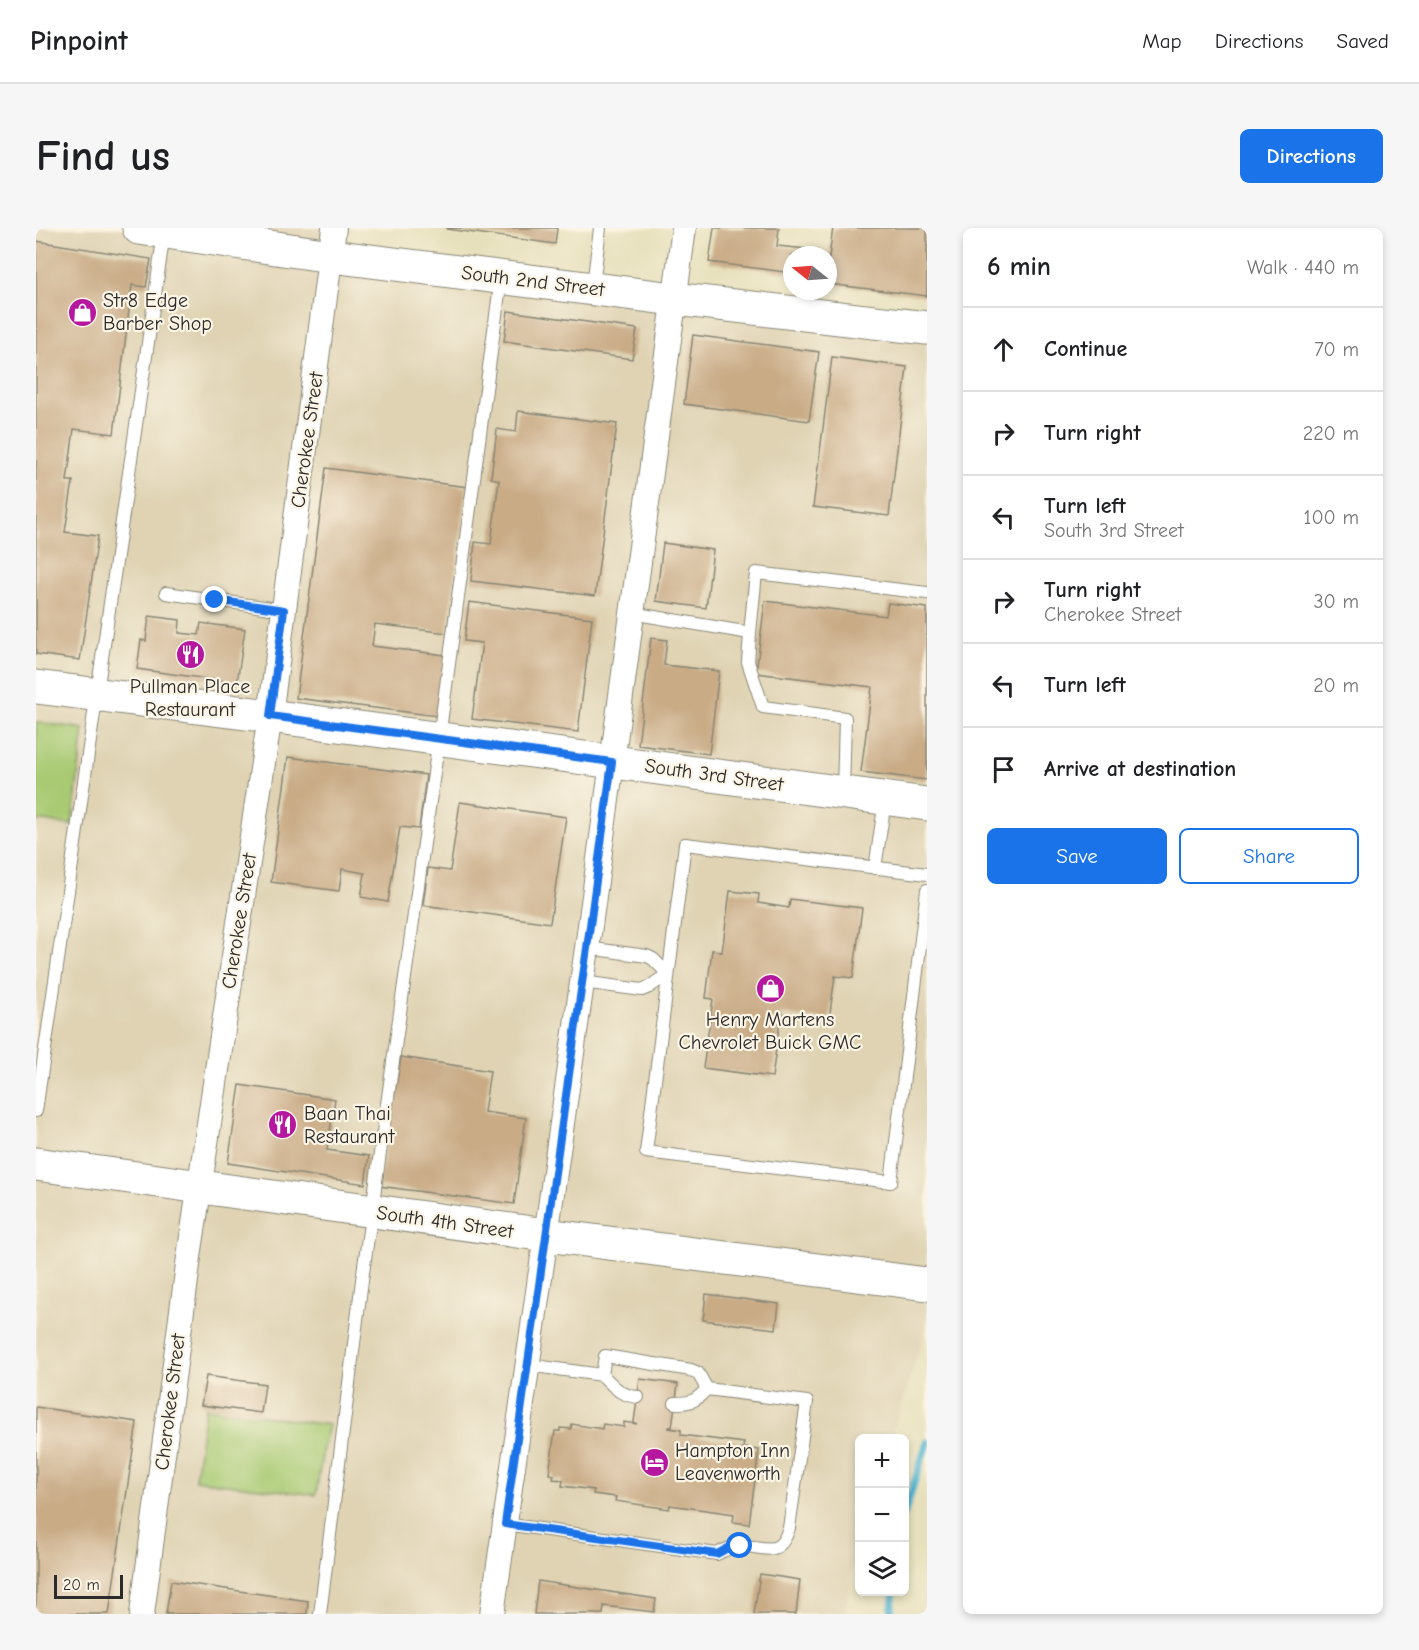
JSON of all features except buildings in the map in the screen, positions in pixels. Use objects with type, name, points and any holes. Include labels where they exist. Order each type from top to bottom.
[{"type":"main road","name":"South 2nd Street","points":[[156,229],[333,242],[501,277],[927,328]]},
{"type":"main road","name":"South 3rd Street","points":[[36,687],[439,738],[927,804]]},
{"type":"main road","name":"South 4th Street","points":[[36,1164],[373,1212],[927,1284]]},
{"type":"street","points":[[492,1614],[587,948],[684,228]]},
{"type":"street","name":"Cherokee Street","points":[[142,1614],[199,1187],[270,716],[333,242]]},
{"type":"lane","points":[[593,288],[600,228]]},
{"type":"lane","points":[[36,1111],[96,694],[156,229]]},
{"type":"lane","points":[[320,1614],[362,1280],[439,738],[501,277]]},
{"type":"lane","points":[[843,793],[845,718],[763,707],[748,662],[756,573],[927,593]]},
{"type":"lane","points":[[166,593],[284,610]]},
{"type":"lane","points":[[632,613],[750,633]]},
{"type":"lane","points":[[875,868],[885,799]]},
{"type":"lane","points":[[927,874],[685,844],[646,1152],[891,1182],[927,890]]},
{"type":"lane","points":[[587,948],[647,956],[668,974]]},
{"type":"lane","points":[[582,981],[642,990],[668,974]]},
{"type":"lane","points":[[602,1375],[604,1356],[690,1370],[698,1373],[707,1389]]},
{"type":"lane","points":[[527,1365],[602,1375],[626,1396],[638,1397]]},
{"type":"lane","points":[[505,1524],[717,1554],[728,1548],[740,1546],[769,1549],[778,1547],[786,1539],[789,1528],[807,1402],[707,1389]]},
{"type":"lane","points":[[675,1403],[691,1403],[707,1389]]},
{"type":"shaded area","points":[[36,228],[334,228],[331,256],[927,328],[927,1324],[892,1434],[855,1434],[855,1555],[845,1614],[36,1614]]},
{"type":"green space","points":[[36,722],[84,729],[72,825],[36,820]]},
{"type":"green space","points":[[205,1408],[329,1425],[316,1495],[195,1480]]},
{"type":"waterway","points":[[909,1499],[927,1442]]},
{"type":"waterway","points":[[891,1614],[893,1596]]},
{"type":"place","name":"Str8 Edge Barber Shop","points":[[82,312]]},
{"type":"place","name":"Pullman Place Restaurant","points":[[190,655]]},
{"type":"place","name":"Henry Martens Chevrolet Buick GMC","points":[[770,988]]},
{"type":"place","name":"Baan Thai Restaurant","points":[[283,1124]]},
{"type":"place","name":"Hampton Inn Leavenworth","points":[[654,1462]]},
{"type":"route","points":[[215,600],[284,610],[270,716],[612,762],[505,1524],[717,1554],[728,1548],[740,1546]]}]
